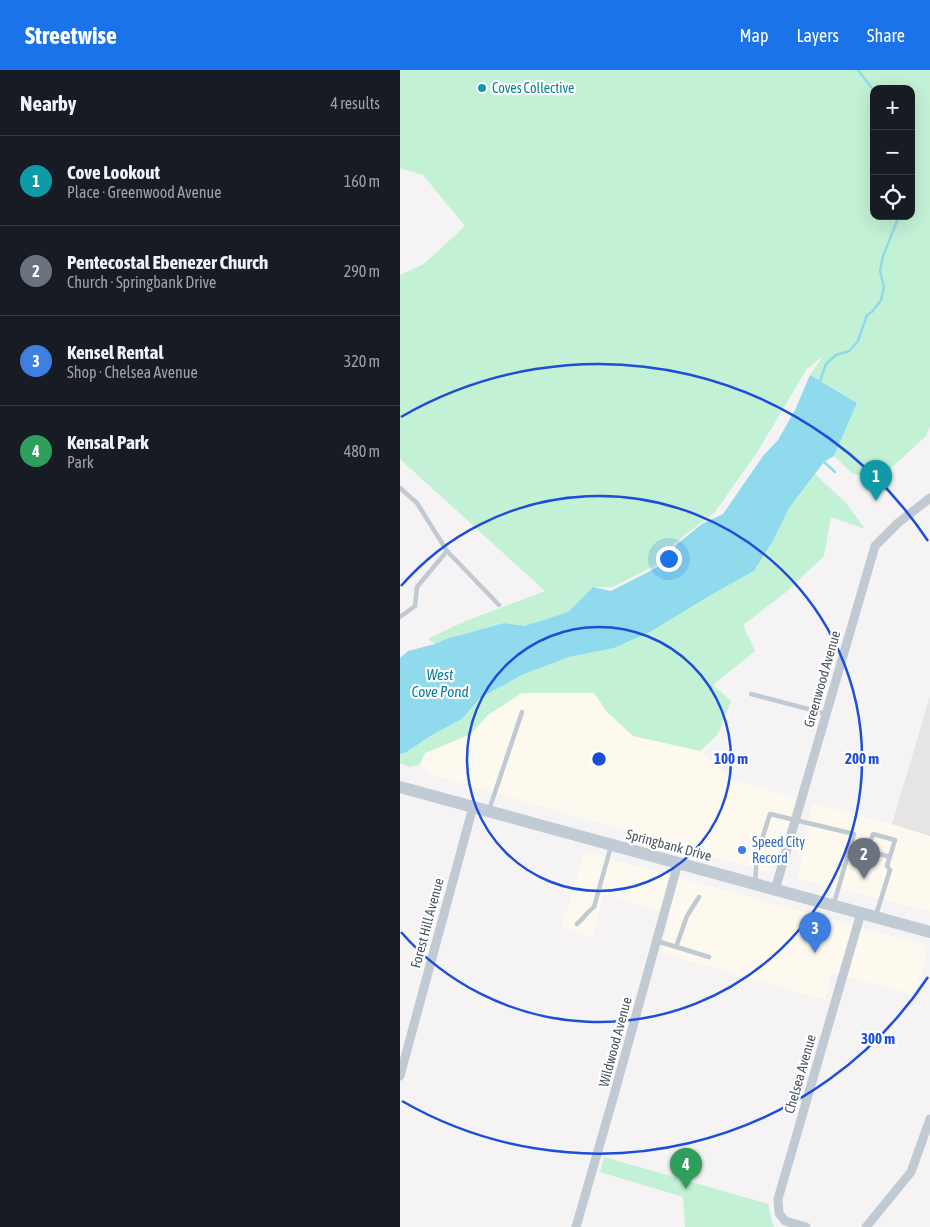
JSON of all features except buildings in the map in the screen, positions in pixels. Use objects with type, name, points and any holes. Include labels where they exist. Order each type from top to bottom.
[{"type":"main road","name":"Springbank Drive","points":[[400,787],[930,932]]},
{"type":"street","name":"Greenwood Avenue","points":[[775,890],[875,546],[898,523],[930,498]]},
{"type":"street","name":"Forest Hill Avenue","points":[[400,1076],[473,807]]},
{"type":"street","name":"Wildwood Avenue","points":[[576,1227],[678,863]]},
{"type":"street","name":"Chelsea Avenue","points":[[806,1227],[785,1221],[778,1214],[778,1199],[861,913]]},
{"type":"street","points":[[866,1227],[911,1172],[930,1119]]},
{"type":"lane","points":[[400,488],[417,504],[447,551],[499,605]]},
{"type":"lane","points":[[400,618],[415,606],[417,588],[447,551]]},
{"type":"lane","points":[[751,694],[827,714]]},
{"type":"lane","points":[[489,811],[522,712]]},
{"type":"lane","points":[[755,884],[757,855],[770,814],[854,834],[833,905]]},
{"type":"lane","points":[[875,917],[890,870],[887,866],[896,840],[873,834],[867,850],[890,857]]},
{"type":"lane","points":[[576,924],[584,918],[586,912],[594,907],[612,845]]},
{"type":"lane","points":[[676,947],[687,916],[700,897]]},
{"type":"lane","points":[[656,941],[710,957]]},
{"type":"shaded area","points":[[522,693],[594,693],[607,712],[633,736],[700,751],[731,780],[798,798],[770,873],[427,773],[420,764],[425,753],[471,734],[488,715]]},
{"type":"shaded area","points":[[930,696],[930,836],[892,824]]},
{"type":"shaded area","points":[[812,803],[930,836],[930,911],[798,879]]},
{"type":"shaded area","points":[[585,852],[928,946],[915,995],[831,973],[826,1000],[661,953],[670,914],[604,893],[592,937],[561,927]]},
{"type":"green space","points":[[400,70],[930,70],[930,426],[926,436],[877,481],[852,473],[834,456],[857,403],[810,375],[823,356],[806,370],[758,451],[715,512],[673,544],[667,559],[613,587],[593,587],[568,612],[524,626],[504,623],[446,639],[435,644],[428,639],[461,623],[545,591],[400,459],[400,275],[424,264],[465,226],[423,175],[400,168]]},
{"type":"green space","points":[[815,474],[846,503],[865,529],[831,517],[824,556],[785,593],[743,625],[755,651],[713,685],[731,701],[718,734],[700,751],[633,736],[607,712],[594,693],[522,693],[488,715],[471,734],[425,753],[420,764],[410,767],[400,763],[400,754],[405,753],[432,735],[462,719],[480,698],[524,674],[569,657],[614,648],[650,632],[754,571],[773,541],[789,508]]},
{"type":"green space","points":[[604,1157],[768,1204],[775,1227],[685,1227],[683,1197],[600,1172]]},
{"type":"water","name":"West Cove Pond","points":[[810,375],[857,403],[834,456],[824,462],[789,508],[773,541],[754,571],[650,632],[614,648],[569,657],[524,674],[480,698],[462,719],[432,735],[405,753],[400,754],[400,658],[408,651],[504,623],[524,626],[568,612],[593,587],[611,591],[658,567],[671,565],[676,545],[702,524],[723,514],[763,456],[778,440],[795,410]]},
{"type":"waterway","points":[[858,70],[870,86]]},
{"type":"waterway","points":[[819,384],[826,364],[836,355],[849,351],[858,341],[867,315],[872,312],[881,300],[884,287],[880,271],[883,256],[897,220]]},
{"type":"waterway","points":[[824,462],[835,472]]},
{"type":"place","name":"Coves Collective","points":[[482,88]]},
{"type":"place","name":"Cove Lookout","points":[[876,501]]},
{"type":"place","name":"Speed City Record","points":[[742,850]]},
{"type":"place","name":"Pentecostal Ebenezer Church","points":[[864,879]]},
{"type":"place","name":"Kensel Rental","points":[[815,953]]},
{"type":"place","name":"Kensal Park","points":[[686,1189]]}]
